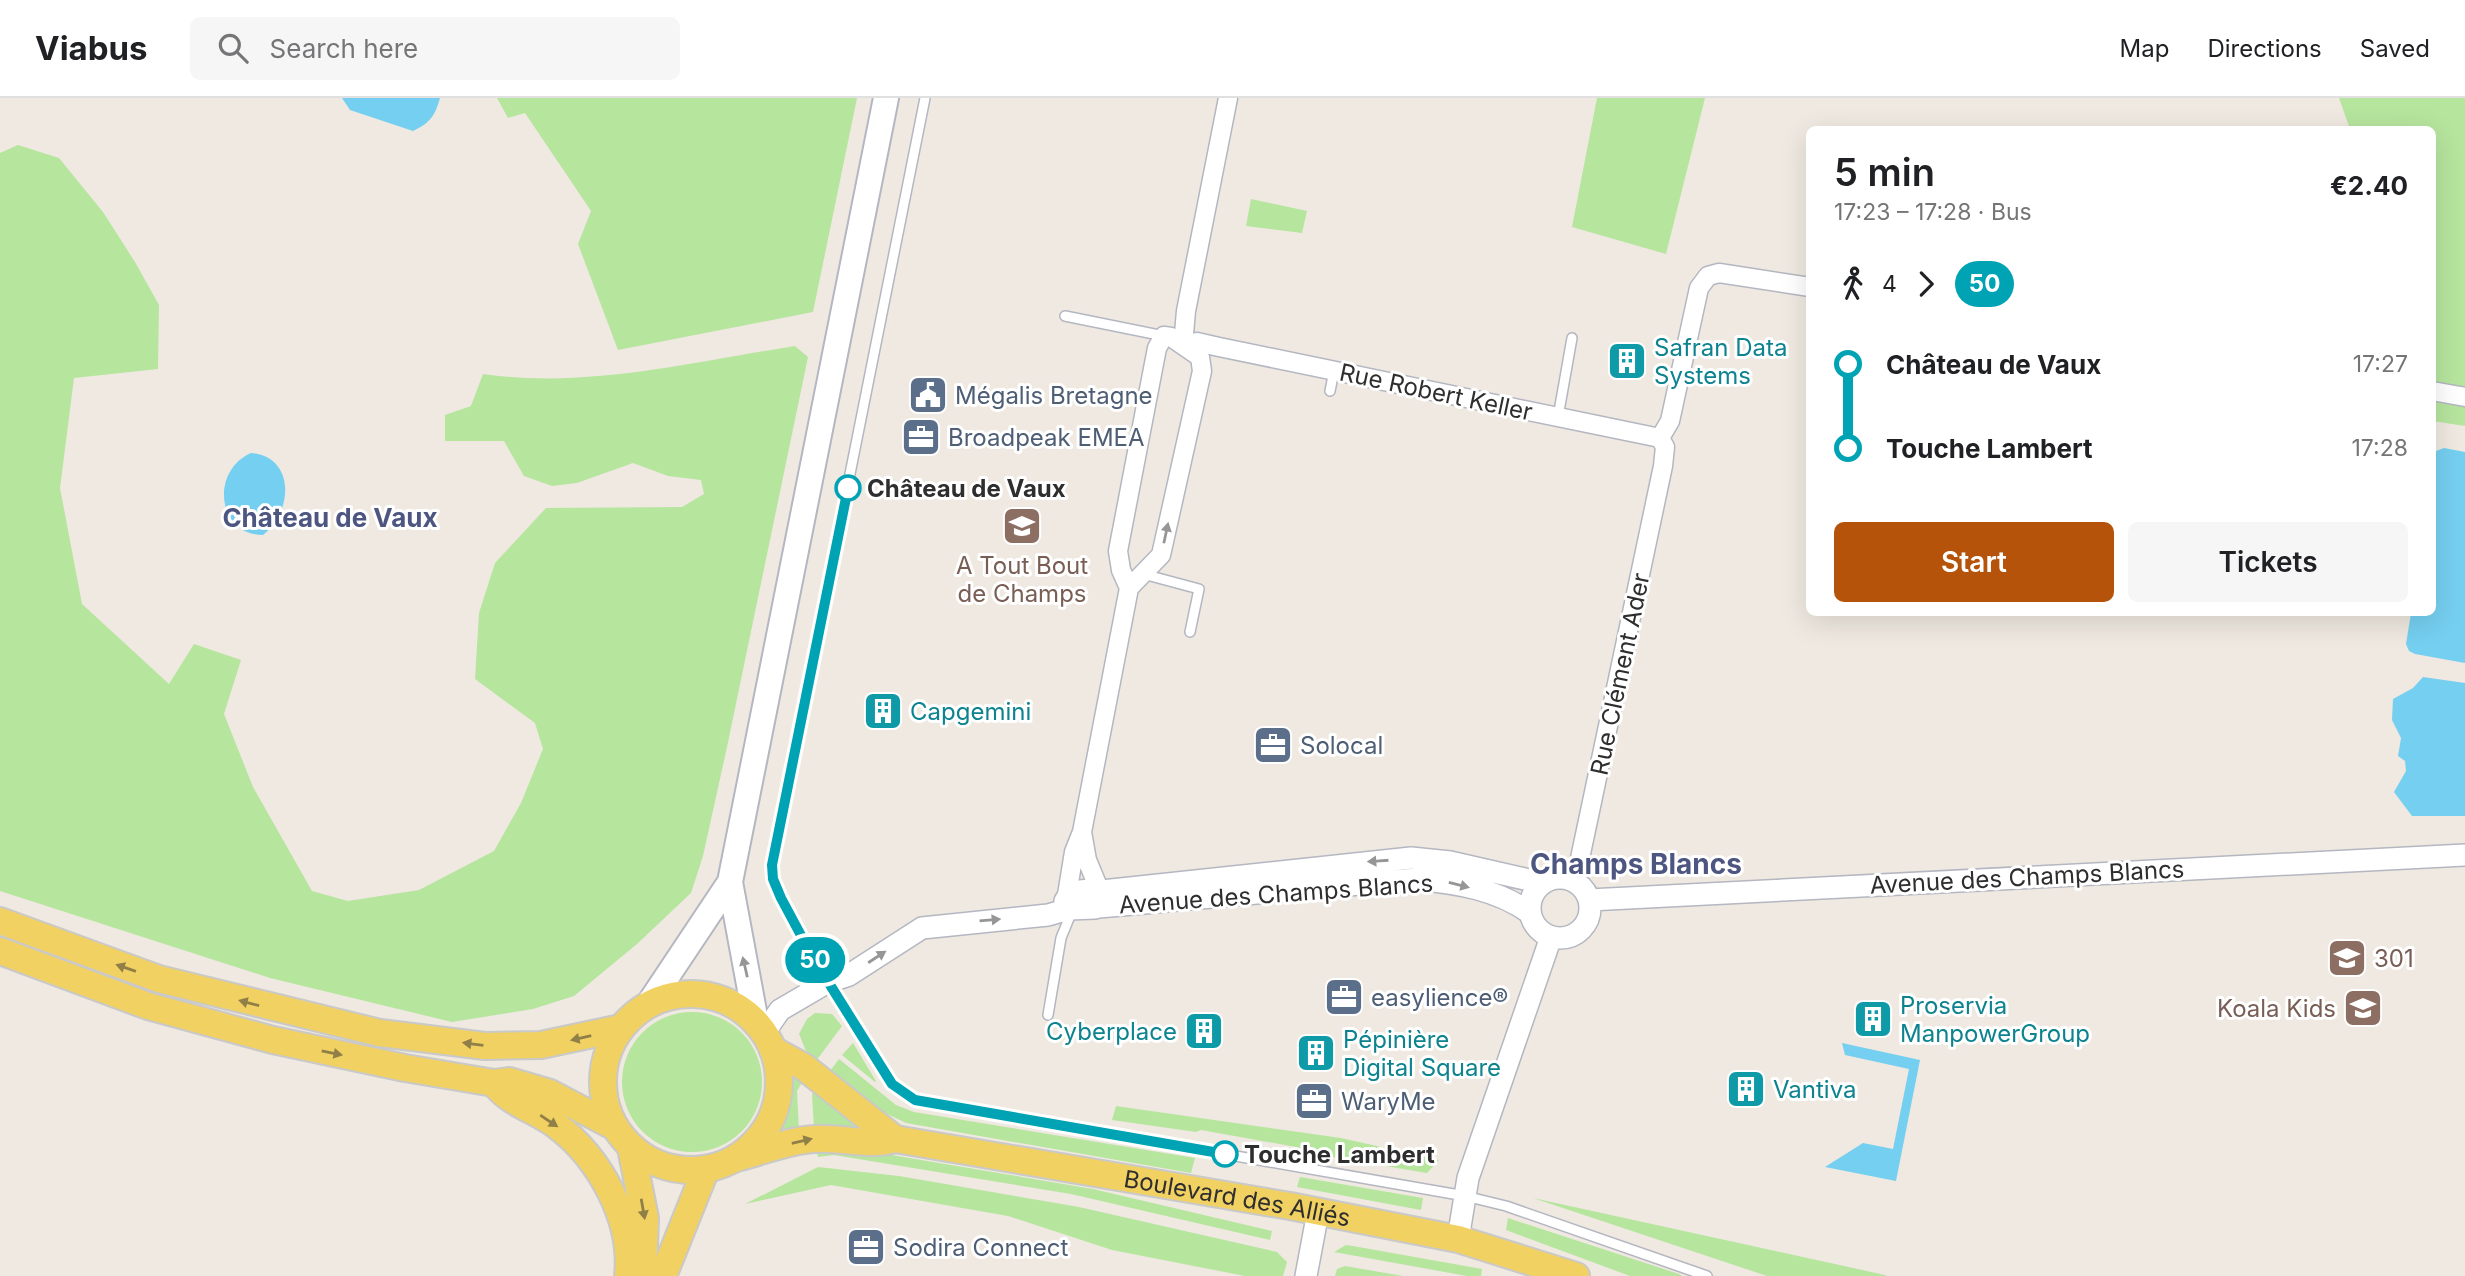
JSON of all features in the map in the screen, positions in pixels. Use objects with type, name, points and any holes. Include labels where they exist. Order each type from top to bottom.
[{"type":"main road","points":[[643,1276],[645,1218],[623,1137],[606,1108],[603,1077],[610,1046],[621,1028],[648,1005],[730,882],[886,98]]},
{"type":"main road","points":[[0,951],[148,1006],[261,1037],[405,1068],[494,1083],[509,1082],[550,1093],[623,1137],[666,1167],[706,1169],[736,1158],[754,1144],[775,1110],[779,1075],[764,1035],[730,882]]},
{"type":"main road","points":[[0,921],[159,979],[380,1033],[485,1046],[541,1045],[621,1028]]},
{"type":"main road","points":[[648,1005],[667,997],[705,995],[724,1000],[764,1035]]},
{"type":"main road","name":"Boulevard des Alliés","points":[[764,1035],[895,1139]]},
{"type":"main road","points":[[494,1083],[506,1099],[557,1126],[598,1171],[618,1210],[625,1233],[628,1276]]},
{"type":"main road","name":"Boulevard des Alliés","points":[[736,1158],[809,1139],[834,1137],[877,1144],[895,1139],[1318,1212],[1458,1239],[1576,1276]]},
{"type":"main road","points":[[663,1276],[706,1169]]},
{"type":"street","points":[[1183,345],[1186,312],[1228,98]]},
{"type":"street","points":[[1660,438],[1670,421],[1699,288],[1708,276],[1719,273],[1806,286]]},
{"type":"street","points":[[1070,904],[1074,852],[1082,832],[1129,587],[1121,570],[1118,551],[1157,348],[1164,336],[1200,357],[1202,371],[1161,555],[1129,587]]},
{"type":"street","name":"Rue Robert Keller","points":[[1183,345],[1197,342],[1660,438]]},
{"type":"street","points":[[2436,392],[2465,397]]},
{"type":"street","name":"Rue Clément Ader","points":[[1575,882],[1663,466],[1665,447],[1660,438]]},
{"type":"street","points":[[764,1035],[780,1010],[828,982],[849,975],[922,928],[1048,915],[1070,904],[1100,895],[1087,860],[1082,832]]},
{"type":"street","name":"Avenue des Champs Blancs","points":[[1589,900],[2465,855]]},
{"type":"street","name":"Avenue des Champs Blancs","points":[[1100,895],[1411,858],[1450,862],[1542,883]]},
{"type":"street","points":[[1558,878],[1575,882],[1589,900],[1589,918],[1582,929],[1564,938],[1551,937],[1539,931],[1530,913],[1530,900],[1542,883],[1558,878]]},
{"type":"street","name":"Avenue des Champs Blancs","points":[[1100,895],[1417,879],[1452,882],[1503,897],[1530,913]]},
{"type":"street","points":[[1458,1239],[1472,1164],[1551,937]]},
{"type":"street","points":[[1306,1276],[1318,1212]]},
{"type":"lane","points":[[925,98],[772,865],[773,879],[781,898],[828,982],[892,1084],[915,1100],[1465,1196],[1506,1206],[1707,1276]]},
{"type":"lane","points":[[1065,316],[1164,336]]},
{"type":"lane","points":[[1558,417],[1572,338]]},
{"type":"lane","points":[[1330,391],[1334,371]]},
{"type":"lane","points":[[1143,574],[1199,589],[1190,632]]},
{"type":"lane","points":[[1048,1015],[1061,938],[1070,904]]},
{"type":"green space","points":[[497,98],[857,98],[813,312],[618,350],[578,244],[591,211],[525,113],[508,118]]},
{"type":"green space","points":[[1597,98],[1705,98],[1666,254],[1572,227]]},
{"type":"green space","points":[[2339,98],[2465,98],[2465,426],[2436,421],[2436,126],[2349,126]]},
{"type":"green space","points":[[18,145],[59,158],[103,212],[159,305],[158,369],[74,378],[60,488],[82,604],[169,684],[194,644],[241,660],[224,714],[253,787],[312,891],[348,901],[419,890],[494,851],[521,803],[543,749],[535,723],[475,679],[479,613],[495,563],[546,508],[682,507],[704,494],[701,480],[668,476],[633,463],[577,483],[552,486],[524,476],[504,441],[445,441],[445,415],[471,406],[483,374],[522,378],[600,376],[795,346],[808,357],[727,747],[703,856],[691,893],[637,944],[574,996],[533,1009],[452,1022],[270,978],[0,891],[0,153]]},
{"type":"green space","points":[[1251,199],[1307,211],[1302,233],[1246,226]]},
{"type":"green space","points":[[692,1012],[719,1017],[742,1032],[757,1055],[762,1082],[757,1109],[742,1132],[719,1147],[692,1152],[665,1147],[642,1132],[627,1109],[622,1082],[627,1055],[642,1032],[665,1017]]},
{"type":"green space","points":[[815,1013],[832,1014],[842,1026],[816,1061],[806,1051],[799,1034],[807,1019]]},
{"type":"green space","points":[[853,1043],[876,1081],[875,1082],[842,1055]]},
{"type":"green space","points":[[839,1059],[896,1105],[914,1112],[1195,1158],[1191,1173],[906,1123],[877,1109],[830,1071]]},
{"type":"green space","points":[[794,1075],[803,1081],[797,1091],[799,1131],[778,1135],[792,1101]]},
{"type":"green space","points":[[815,1091],[858,1129],[814,1129],[812,1094]]},
{"type":"green space","points":[[1116,1106],[1341,1138],[1439,1160],[1427,1173],[1296,1151],[1296,1147],[1201,1130],[1196,1132],[1112,1120]]},
{"type":"green space","points":[[832,1145],[1093,1189],[1272,1231],[1270,1240],[1071,1194],[834,1155],[818,1157],[816,1147]]},
{"type":"green space","points":[[818,1167],[899,1176],[1079,1207],[1277,1252],[1287,1262],[1283,1276],[1245,1276],[1112,1250],[1008,1216],[831,1185],[745,1204]]},
{"type":"green space","points":[[1300,1177],[1423,1198],[1421,1210],[1297,1187]]},
{"type":"green space","points":[[1533,1198],[1885,1275],[1887,1276],[1767,1276]]},
{"type":"green space","points":[[1508,1218],[1682,1276],[1630,1276],[1506,1230]]},
{"type":"green space","points":[[1346,1245],[1482,1269],[1481,1276],[1467,1276],[1334,1252]]},
{"type":"green space","points":[[1345,1266],[1403,1276],[1335,1276],[1337,1269]]},
{"type":"water","points":[[342,98],[440,98],[431,118],[413,131],[350,110]]},
{"type":"water","points":[[2444,448],[2465,452],[2465,663],[2415,654],[2409,651],[2406,644],[2411,616],[2436,616],[2436,451]]},
{"type":"water","points":[[251,453],[266,457],[276,464],[285,487],[280,513],[263,535],[248,532],[236,525],[228,514],[224,501],[229,473]]},
{"type":"water","points":[[2423,677],[2465,683],[2465,816],[2412,816],[2394,792],[2406,771],[2405,761],[2398,756],[2401,738],[2392,720],[2393,699],[2413,688]]},
{"type":"water","points":[[1842,1043],[1920,1060],[1896,1181],[1825,1167],[1863,1143],[1893,1149],[1909,1069],[1845,1055]]},
{"type":"bus line","name":"50","points":[[848,488],[772,865],[773,879],[781,898],[812,956],[892,1084],[901,1094],[915,1100],[1225,1154]]},
{"type":"place","name":"Safran Data Systems","points":[[1627,361]]},
{"type":"place","name":"Mégalis Bretagne","points":[[928,395]]},
{"type":"place","name":"Broadpeak EMEA","points":[[921,437]]},
{"type":"place","name":"Château de Vaux","points":[[848,488]]},
{"type":"place","name":"A Tout Bout de Champs","points":[[1022,526]]},
{"type":"place","name":"Capgemini","points":[[883,711]]},
{"type":"place","name":"Solocal","points":[[1273,745]]},
{"type":"place","name":"301","points":[[2347,958]]},
{"type":"place","name":"easylience®","points":[[1344,997]]},
{"type":"place","name":"Koala Kids","points":[[2363,1008]]},
{"type":"place","name":"Proservia ManpowerGroup","points":[[1873,1019]]},
{"type":"place","name":"Cyberplace","points":[[1204,1031]]},
{"type":"place","name":"Pépinière Digital Square","points":[[1316,1053]]},
{"type":"place","name":"Vantiva","points":[[1746,1089]]},
{"type":"place","name":"WaryMe","points":[[1314,1101]]},
{"type":"place","name":"Touche Lambert","points":[[1225,1154]]},
{"type":"place","name":"Sodira Connect","points":[[866,1247]]},
{"type":"district","name":"Château de Vaux","points":[[330,517]]},
{"type":"district","name":"Champs Blancs","points":[[1636,864]]}]
